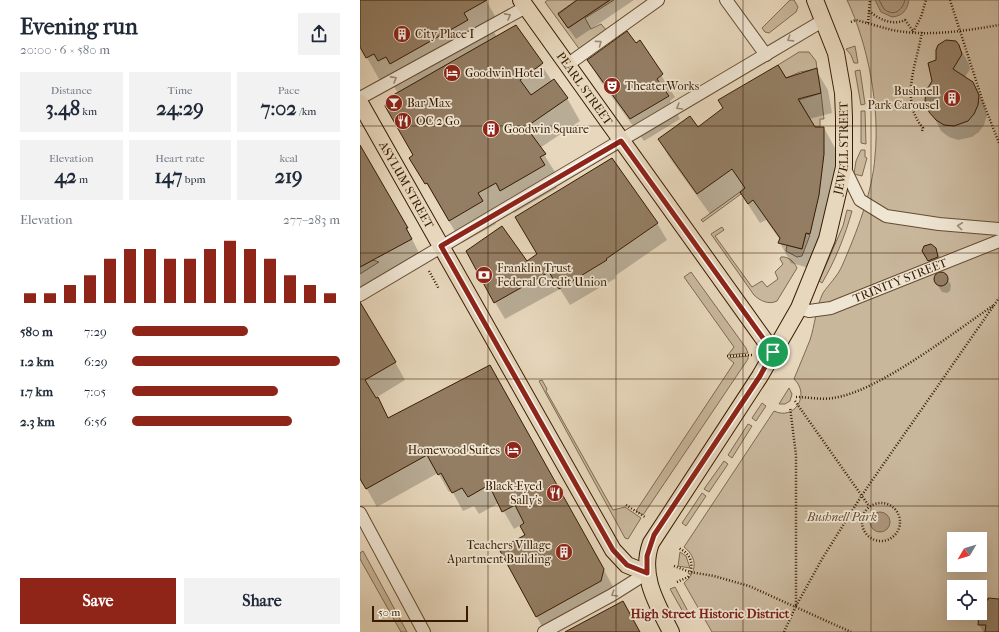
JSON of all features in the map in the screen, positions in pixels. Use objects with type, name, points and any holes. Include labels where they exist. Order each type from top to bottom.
[{"type":"main road","name":"JEWELL STREET","points":[[647,573],[647,556],[654,535],[760,376],[801,302],[827,239],[844,167],[845,143],[843,93],[836,54],[815,0]]},
{"type":"main road","name":"PEARL STREET","points":[[523,3],[773,352]]},
{"type":"main road","name":"ASYLUM STREET","points":[[360,102],[613,550],[627,565],[647,573]]},
{"type":"main road","points":[[647,573],[654,596],[671,632]]},
{"type":"street","points":[[567,65],[658,0]]},
{"type":"street","points":[[726,0],[766,55]]},
{"type":"street","points":[[360,98],[523,3]]},
{"type":"street","points":[[360,295],[824,20]]},
{"type":"street","points":[[844,167],[860,200],[886,216],[938,224],[999,229]]},
{"type":"street","name":"TRINITY STREET","points":[[801,302],[809,311],[831,308],[999,241]]},
{"type":"street","points":[[360,513],[424,632]]},
{"type":"street","points":[[544,632],[612,595],[647,573]]},
{"type":"path","points":[[868,22],[870,0]]},
{"type":"path","points":[[913,32],[921,17],[926,0]]},
{"type":"path","points":[[950,0],[983,102],[999,143]]},
{"type":"path","points":[[870,11],[884,20],[895,23],[905,20],[913,32]]},
{"type":"path","points":[[851,22],[856,20],[868,22],[892,30],[913,32],[961,32],[999,25]]},
{"type":"path","points":[[922,32],[918,55],[915,61],[911,95],[911,107],[916,118],[924,128],[922,131]]},
{"type":"path","points":[[911,107],[926,104]]},
{"type":"path","points":[[429,271],[439,289]]},
{"type":"path","points":[[784,632],[796,606],[822,558],[862,495],[999,298]]},
{"type":"path","points":[[796,397],[832,398],[858,391],[912,361],[995,304]]},
{"type":"path","points":[[727,356],[752,355]]},
{"type":"path","points":[[795,401],[869,506]]},
{"type":"path","points":[[790,407],[796,455],[796,606]]},
{"type":"path","points":[[881,502],[897,511],[900,523],[896,535],[891,539],[878,542],[866,536],[863,530],[862,517],[869,506],[881,502]]},
{"type":"path","points":[[626,505],[645,518]]},
{"type":"path","points":[[677,582],[686,579],[692,566],[689,556],[678,548]]},
{"type":"path","points":[[674,566],[690,572],[704,574],[750,586],[851,632]]},
{"type":"green space","points":[[548,0],[577,0],[558,13],[568,28],[610,0],[614,0],[585,18],[591,29],[601,24],[607,31],[580,50],[545,2]]},
{"type":"green space","points":[[790,0],[794,0],[798,7],[796,12],[769,33],[765,32],[762,28]]},
{"type":"green space","name":"Bushnell Park","points":[[847,0],[999,0],[999,632],[712,632],[684,583],[693,570],[694,560],[689,551],[684,547],[774,411],[781,413],[788,412],[798,405],[801,392],[799,385],[794,379],[810,340],[817,310],[823,293],[840,270],[853,240],[867,198],[874,169],[876,117],[871,76],[861,36]]},
{"type":"green space","points":[[855,46],[858,63],[854,63],[851,55],[846,49]]},
{"type":"green space","points":[[799,52],[809,52],[816,61],[817,69],[800,72],[786,78],[778,65]]},
{"type":"green space","points":[[860,70],[865,104],[861,105],[855,71]]},
{"type":"green space","points":[[821,93],[824,119],[820,119],[820,127],[809,127],[810,119],[799,100]]},
{"type":"green space","points":[[861,111],[865,111],[866,144],[861,143]]},
{"type":"green space","points":[[861,150],[865,150],[865,157],[867,158],[862,176],[854,174],[856,161]]},
{"type":"green space","points":[[740,192],[741,194],[703,222],[701,220]]},
{"type":"green space","points":[[847,210],[852,211],[846,230],[827,275],[822,283],[819,281],[843,226]]},
{"type":"green space","points":[[722,227],[724,230],[715,236],[752,287],[762,281],[767,287],[778,279],[775,272],[783,264],[780,259],[781,257],[788,258],[794,263],[797,268],[777,301],[771,303],[765,302],[754,295],[711,234]]},
{"type":"green space","points":[[806,233],[810,235],[802,256],[797,257],[786,251],[787,245],[802,249]]},
{"type":"green space","points":[[373,260],[379,262],[360,274],[360,267]]},
{"type":"green space","points":[[691,272],[746,348],[748,353],[728,355],[734,347],[684,277]]},
{"type":"green space","points":[[748,356],[748,359],[643,515],[636,511],[734,363],[728,358]]},
{"type":"green space","points":[[542,380],[547,389],[546,391],[613,510],[625,507],[641,518],[628,539],[625,538],[539,381]]},
{"type":"green space","points":[[789,388],[792,394],[790,401],[785,404],[779,404]]},
{"type":"green space","points":[[762,403],[766,406],[756,421],[752,418]]},
{"type":"green space","points":[[748,424],[752,426],[732,458],[728,455]]},
{"type":"green space","points":[[724,461],[728,464],[709,492],[704,489]]},
{"type":"green space","points":[[702,493],[706,496],[686,526],[682,523]]},
{"type":"green space","points":[[363,551],[407,632],[401,632],[360,559],[360,553]]},
{"type":"green space","points":[[680,552],[686,556],[690,568],[678,566]]},
{"type":"green space","points":[[675,587],[691,617],[687,619],[670,589]]},
{"type":"water","points":[[875,0],[909,0],[907,7],[902,14],[892,17],[881,12]]},
{"type":"water","points":[[880,512],[887,515],[890,522],[887,529],[880,532],[873,529],[870,522],[873,515]]},
{"type":"building","name":"City Place I","points":[[360,0],[487,0],[464,13],[468,20],[390,64],[386,57],[378,61],[374,54],[366,58],[360,47]]},
{"type":"building","points":[[577,0],[610,0],[568,28],[558,14]]},
{"type":"building","points":[[516,25],[543,63],[520,80],[531,95],[554,79],[568,98],[526,127],[546,154],[540,157],[545,165],[500,191],[496,183],[478,193],[483,201],[449,221],[427,183],[425,184],[409,158],[413,155],[385,106],[388,98]]},
{"type":"building","points":[[627,31],[636,43],[640,40],[663,74],[657,79],[669,96],[630,119],[587,60]]},
{"type":"building","name":"Bushnell Park Carousel","points":[[946,40],[956,41],[962,54],[953,69],[973,82],[979,95],[978,105],[974,114],[968,121],[954,126],[944,125],[936,120],[929,112],[925,101],[926,91],[932,81],[928,63],[936,60],[936,50],[938,45]]},
{"type":"building","points":[[778,65],[786,78],[817,68],[821,93],[798,99],[815,127],[824,127],[824,154],[819,195],[810,234],[806,233],[802,249],[778,243],[780,238],[753,200],[748,204],[740,192],[745,188],[732,169],[697,194],[658,139],[690,116],[698,127],[723,108],[718,100]]},
{"type":"building","points":[[360,145],[408,228],[406,228],[412,239],[360,267]]},
{"type":"building","points":[[612,158],[658,223],[606,259],[607,260],[559,289],[549,272],[494,303],[466,251],[502,226],[527,261],[537,254],[515,217]]},
{"type":"building","points":[[931,244],[936,248],[938,257],[928,261],[922,251],[924,246]]},
{"type":"building","points":[[941,272],[946,274],[948,279],[946,284],[941,286],[936,284],[934,279],[936,274]]},
{"type":"building","points":[[360,302],[396,362],[365,380],[376,398],[378,397],[388,418],[490,365],[604,569],[601,581],[536,617],[499,549],[525,535],[520,526],[524,523],[515,505],[502,512],[489,485],[468,497],[462,488],[452,493],[441,473],[438,475],[427,455],[366,489],[360,479]]},
{"type":"building","points":[[988,598],[999,599],[999,632],[985,632],[986,625],[978,625],[978,620],[987,620]]},
{"type":"building","points":[[623,601],[640,632],[565,632]]},
{"type":"place","name":"City Place I","points":[[402,34]]},
{"type":"place","name":"Goodwin Hotel","points":[[452,73]]},
{"type":"place","name":"TheaterWorks","points":[[612,86]]},
{"type":"place","name":"Bushnell Park Carousel","points":[[952,98]]},
{"type":"place","name":"Bar Max","points":[[394,103]]},
{"type":"place","name":"OC 2 Go","points":[[403,121]]},
{"type":"place","name":"Goodwin Square","points":[[491,129]]},
{"type":"place","name":"Franklin Trust Federal Credit Union","points":[[484,275]]},
{"type":"place","name":"Homewood Suites","points":[[513,450]]},
{"type":"place","name":"Black-Eyed Sally's","points":[[555,493]]},
{"type":"place","name":"Teachers Village Apartment Building","points":[[564,552]]},
{"type":"district","name":"High Street Historic District","points":[[710,613]]},
{"type":"route","points":[[621,141],[773,352],[760,376],[657,532],[651,543],[647,556],[647,573],[640,572],[623,562],[613,550],[441,246],[621,141]]}]
